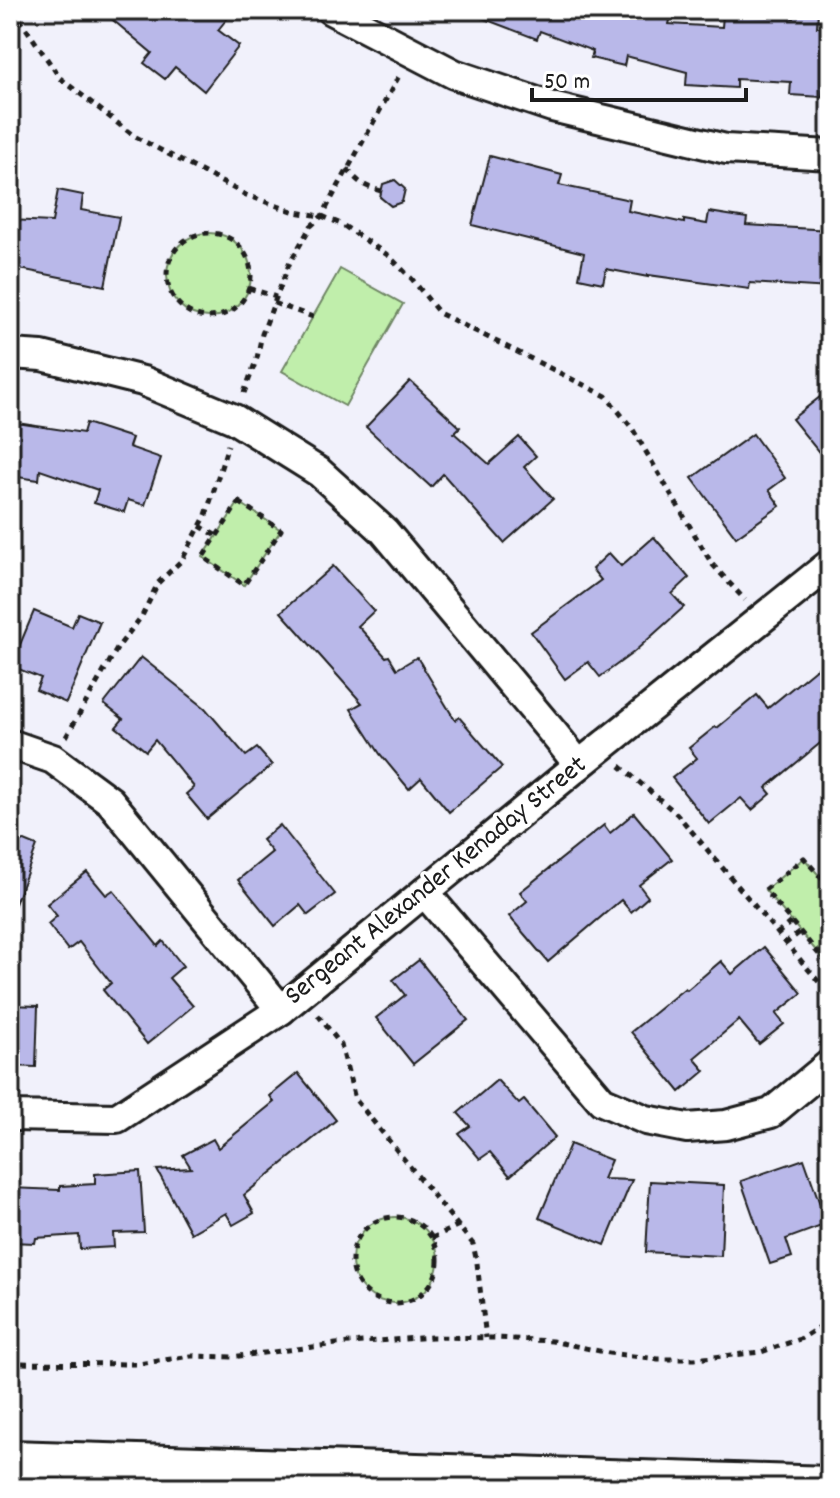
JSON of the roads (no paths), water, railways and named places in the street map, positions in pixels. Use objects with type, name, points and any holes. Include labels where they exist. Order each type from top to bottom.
[{"type":"street","points":[[331,10],[454,74],[552,107],[726,149],[830,155]]},
{"type":"street","points":[[10,354],[42,356],[143,381],[234,419],[319,472],[384,531],[579,765]]},
{"type":"street","name":"Sergeant Alexander Kenaday Street","points":[[10,1116],[117,1118],[292,1001],[830,564]]},
{"type":"street","points":[[10,744],[53,759],[110,801],[292,1001]]},
{"type":"street","points":[[425,893],[602,1101],[646,1120],[687,1128],[726,1125],[771,1113],[830,1064]]},
{"type":"street","points":[[10,1459],[230,1477],[821,1486]]}]
